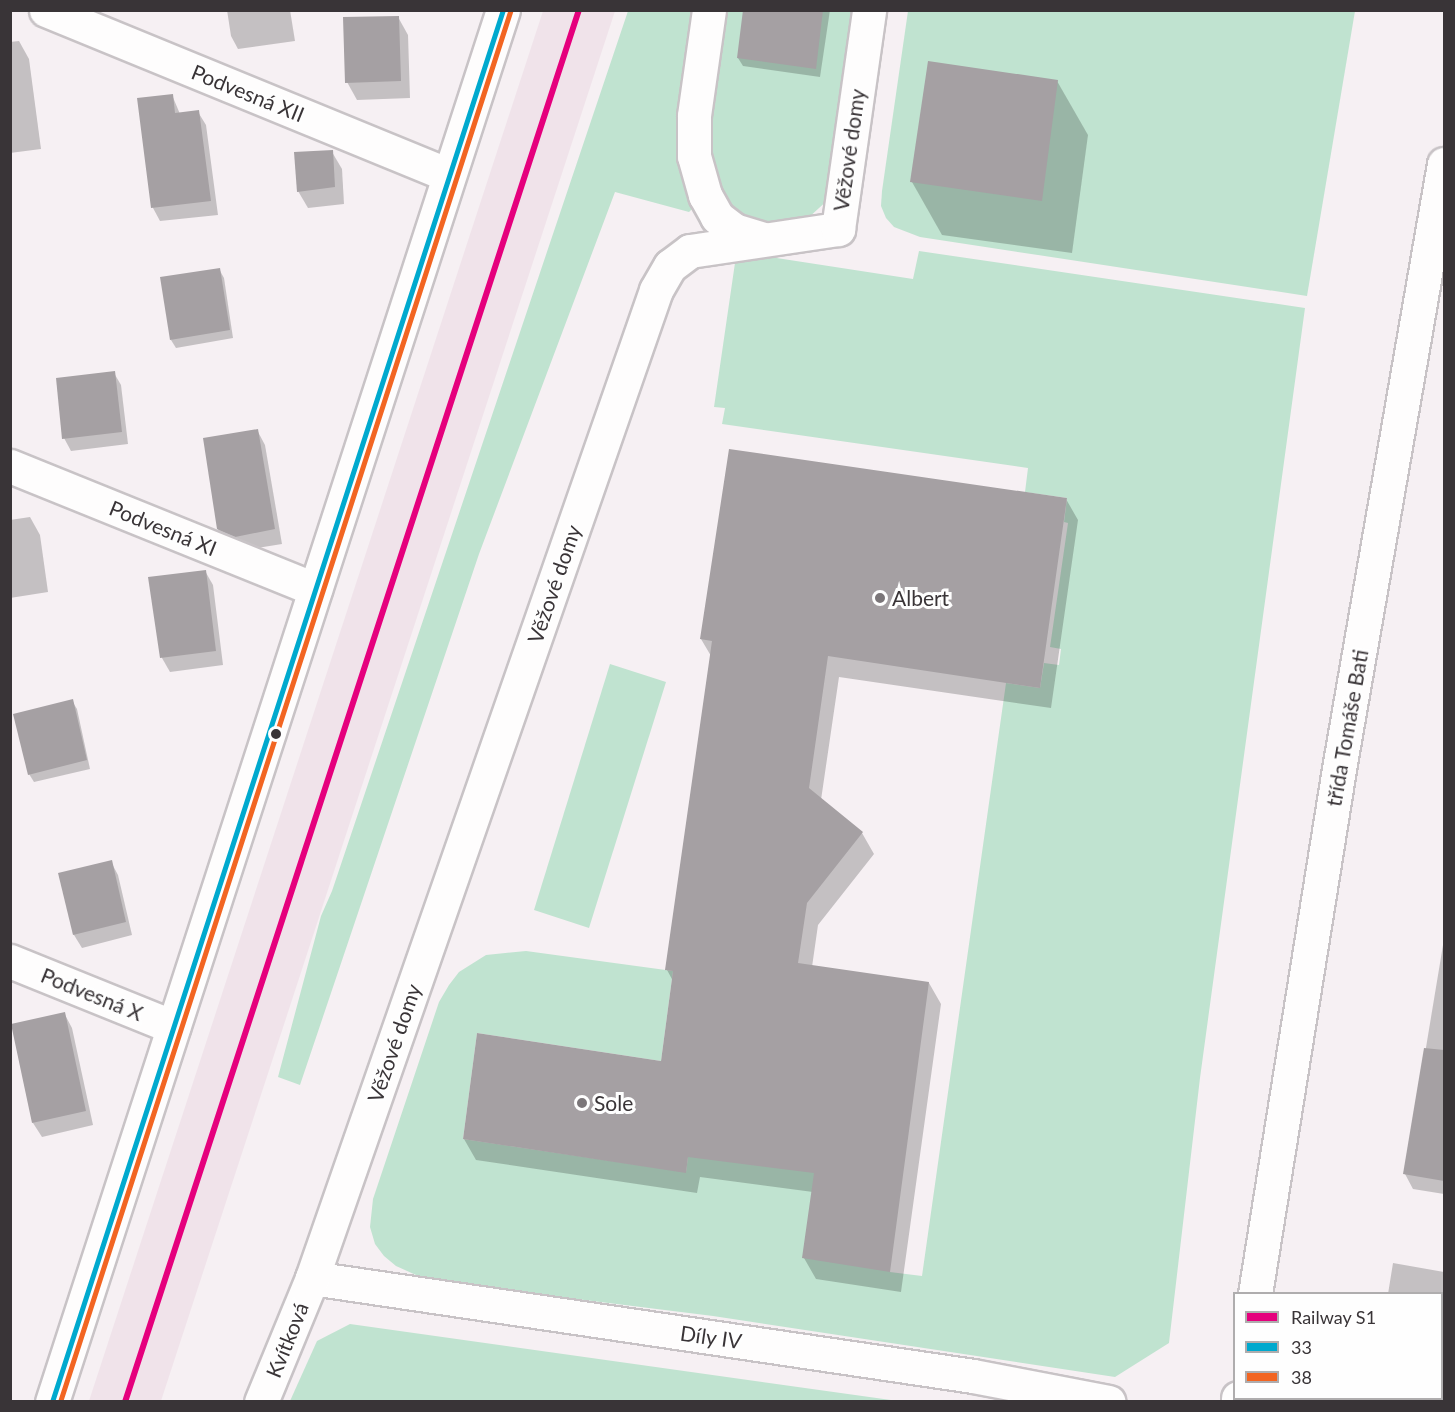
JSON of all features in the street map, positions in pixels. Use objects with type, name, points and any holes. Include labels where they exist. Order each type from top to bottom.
[{"type":"street","name":"Podvesná XII","points":[[46,10],[449,175]]},
{"type":"street","points":[[52,1401],[502,10]]},
{"type":"street","points":[[709,10],[694,116],[694,156],[705,195],[717,217],[734,231],[770,241]]},
{"type":"street","name":"Věžové domy","points":[[312,1278],[656,290],[670,266],[690,251],[770,241],[838,229],[869,10]]},
{"type":"street","name":"třída Tomáše Bati","points":[[1255,1292],[1340,763],[1444,164]]},
{"type":"street","name":"Podvesná XI","points":[[10,466],[315,589]]},
{"type":"street","name":"Podvesná X","points":[[10,961],[173,1027]]},
{"type":"street","name":"Kvítková","points":[[261,1401],[312,1278]]},
{"type":"street","name":"Díly IV","points":[[312,1278],[962,1374],[1109,1401]]},
{"type":"shaded area","points":[[543,11],[615,11],[161,1401],[89,1401]]},
{"type":"green space","points":[[628,11],[864,11],[830,198],[807,219],[783,227],[695,206],[689,212],[615,192],[479,554],[300,1085],[278,1077],[321,916],[332,891]]},
{"type":"green space","points":[[908,11],[1355,11],[1307,296],[920,237],[894,227],[886,218],[881,206]]},
{"type":"green space","points":[[919,251],[1305,308],[1200,1078],[1169,1343],[1115,1377],[713,1316],[441,1282],[396,1266],[375,1244],[370,1227],[373,1199],[439,1002],[459,972],[486,955],[526,951],[673,971],[661,1061],[477,1033],[463,1139],[686,1172],[688,1157],[777,985],[890,1272],[922,1276],[1006,683],[1040,688],[1044,663],[1059,665],[1061,649],[1050,647],[1068,523],[1064,522],[1067,498],[1025,492],[1028,468],[722,424],[725,408],[714,407],[736,256],[750,254],[913,279]]},
{"type":"green space","points":[[610,664],[666,682],[589,928],[534,910]]},
{"type":"green space","points":[[350,1324],[898,1401],[290,1401],[317,1341]]},
{"type":"building","points":[[743,10],[823,10],[816,69],[737,58]]},
{"type":"building","points":[[399,16],[401,81],[345,83],[343,17]]},
{"type":"building","points":[[928,61],[1058,80],[1042,201],[910,182]]},
{"type":"building","points":[[173,94],[175,113],[199,110],[211,201],[151,208],[137,98]]},
{"type":"building","points":[[333,150],[335,187],[297,192],[294,152]]},
{"type":"building","points":[[220,268],[230,330],[170,340],[160,277]]},
{"type":"building","points":[[115,371],[122,432],[62,439],[56,378]]},
{"type":"building","points":[[258,429],[275,529],[235,537],[217,529],[203,438]]},
{"type":"building","points":[[729,449],[1067,498],[1040,688],[828,656],[809,788],[863,832],[807,903],[798,963],[929,982],[890,1272],[802,1258],[814,1173],[688,1157],[686,1173],[463,1139],[477,1033],[661,1061],[673,971],[665,970],[712,641],[700,639]]},
{"type":"building","points":[[206,570],[216,651],[160,658],[148,577]]},
{"type":"building","points":[[73,699],[87,760],[28,775],[13,714]]},
{"type":"building","points":[[112,860],[126,922],[73,935],[58,873]]},
{"type":"building","points":[[65,1012],[86,1111],[32,1123],[11,1024]]},
{"type":"building","points":[[1424,1048],[1444,1050],[1444,1181],[1403,1174]]},
{"type":"rail line","name":"S1","points":[[125,1402],[579,10]]},
{"type":"transit line","name":"33","points":[[52,1402],[503,10]]},
{"type":"transit line","name":"38","points":[[60,1402],[510,12]]},
{"type":"place","name":"Albert","points":[[880,598]]},
{"type":"place","name":"Sole","points":[[582,1103]]}]
